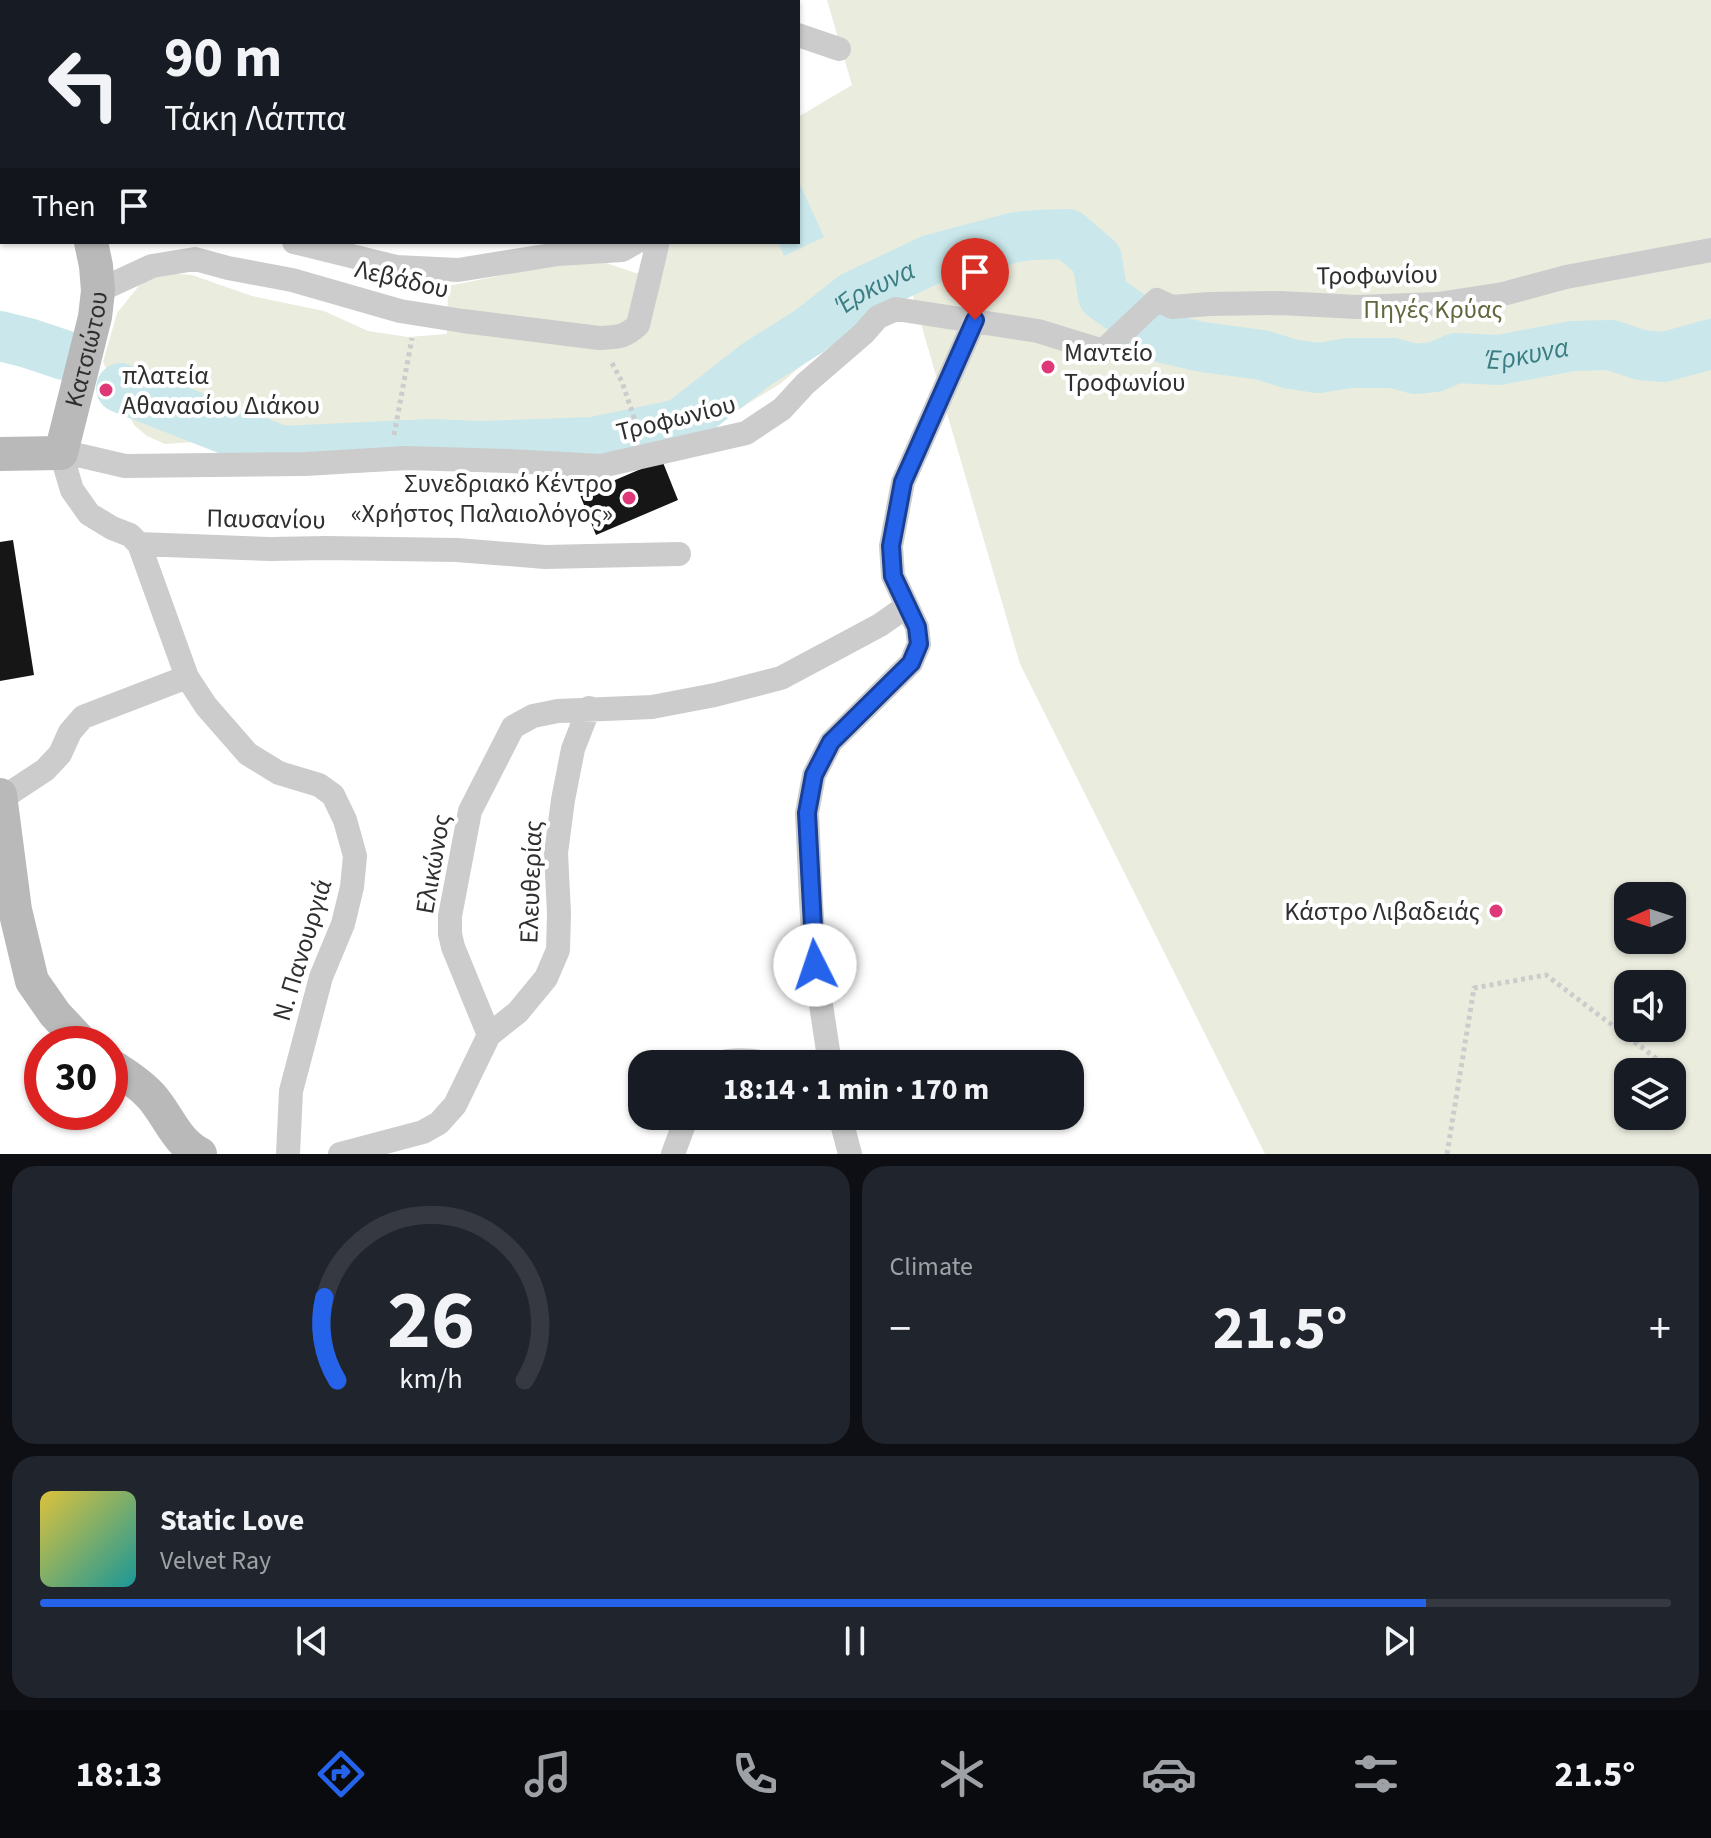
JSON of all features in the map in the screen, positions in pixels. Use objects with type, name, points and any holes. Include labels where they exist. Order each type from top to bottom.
[{"type":"main road","name":"Κατσιώτου","points":[[61,453],[95,317],[98,291],[91,244]]},
{"type":"main road","points":[[0,454],[61,453]]},
{"type":"main road","points":[[0,797],[15,910],[32,981],[66,1026]]},
{"type":"main road","points":[[128,1076],[152,1097],[174,1130],[200,1154]]},
{"type":"street","points":[[800,36],[839,49]]},
{"type":"street","name":"Λεβάδου","points":[[302,244],[396,267],[458,270],[558,254],[605,253],[622,250],[632,244]]},
{"type":"street","points":[[380,244],[396,267]]},
{"type":"street","name":"Λεβάδου","points":[[98,291],[152,266],[204,250],[228,268],[292,280],[400,311],[599,338],[618,337],[628,334],[638,325],[658,244]]},
{"type":"street","name":"Τροφωνίου","points":[[61,453],[125,466],[305,464],[390,459],[601,466],[746,433],[782,409],[878,317],[896,309],[1038,331],[1103,351],[1157,300],[1172,307],[1280,303],[1357,307],[1438,304],[1503,294],[1566,277],[1711,250]]},
{"type":"street","points":[[828,1050],[815,965],[807,813],[814,775],[831,742],[911,663],[919,644],[917,627],[893,576],[891,546],[903,482],[975,320]]},
{"type":"street","points":[[61,453],[72,490],[89,514],[130,535],[139,544]]},
{"type":"street","name":"Παυσανίου","points":[[139,544],[270,549],[457,550],[545,557],[679,554]]},
{"type":"street","name":"Ν. Πανουργιά","points":[[139,544],[187,677],[206,706],[248,754],[279,773],[319,785],[333,795],[345,820],[355,856],[352,887],[343,924],[321,977],[291,1091],[288,1154]]},
{"type":"street","name":"Ελικώνος","points":[[489,1035],[453,947],[450,916],[470,811],[513,727],[533,716],[558,711],[652,707],[781,678],[880,625],[907,606]]},
{"type":"street","points":[[0,797],[45,770],[60,754],[70,732],[83,717],[187,677]]},
{"type":"street","name":"Ελευθερίας","points":[[489,1035],[518,1012],[546,978],[558,950],[556,853],[573,749],[589,708]]},
{"type":"street","points":[[340,1154],[423,1132],[439,1123],[455,1105],[489,1035]]},
{"type":"street","points":[[673,1154],[682,1130]]},
{"type":"street","points":[[844,1130],[850,1154]]},
{"type":"path","points":[[390,459],[417,313]]},
{"type":"path","points":[[622,382],[647,455]]},
{"type":"path","points":[[1447,1154],[1474,988],[1546,975],[1656,1058]]},
{"type":"green space","name":"Πηγές Κρύας","points":[[827,0],[1711,0],[1711,1154],[1265,1154],[1020,664],[912,293],[878,301],[780,384],[723,419],[667,437],[607,450],[562,453],[342,432],[165,444],[147,436],[134,425],[103,362],[117,313],[150,272],[192,275],[252,296],[324,311],[368,331],[408,337],[447,334],[448,286],[558,264],[606,263],[636,273],[664,267],[670,244],[800,244],[800,116],[852,85]]},
{"type":"water","points":[[800,184],[824,237],[784,256],[779,244],[800,244]]},
{"type":"building","name":"Συνεδριακό Κέντρο «Χρήστος Παλαιολόγος»","points":[[662,460],[678,500],[596,535],[580,495]]},
{"type":"building","points":[[13,540],[34,675],[0,681],[0,542]]},
{"type":"waterway","name":"Έρκυνα","points":[[121,388],[282,451],[431,444],[480,446],[593,442],[680,424],[757,364],[808,332],[854,296],[930,260],[1016,237],[1068,234],[1097,259],[1103,296],[1163,338],[1262,355],[1291,364],[1318,368],[1349,363],[1393,363],[1415,369],[1435,367],[1456,358],[1499,360],[1572,346],[1611,345],[1641,355],[1664,357],[1711,344]]},
{"type":"waterway","name":"Έρκυνα","points":[[0,336],[64,355]]},
{"type":"place","name":"Μαντείο Τροφωνίου","points":[[1048,367]]},
{"type":"place","name":"πλατεία Αθανασίου Διάκου","points":[[106,390]]},
{"type":"place","name":"Συνεδριακό Κέντρο «Χρήστος Παλαιολόγος»","points":[[629,498]]},
{"type":"place","name":"Κάστρο Λιβαδειάς","points":[[1496,911]]},
{"type":"route","points":[[815,965],[807,813],[814,775],[831,742],[911,663],[919,644],[917,627],[893,576],[891,546],[903,482],[975,320]]}]
